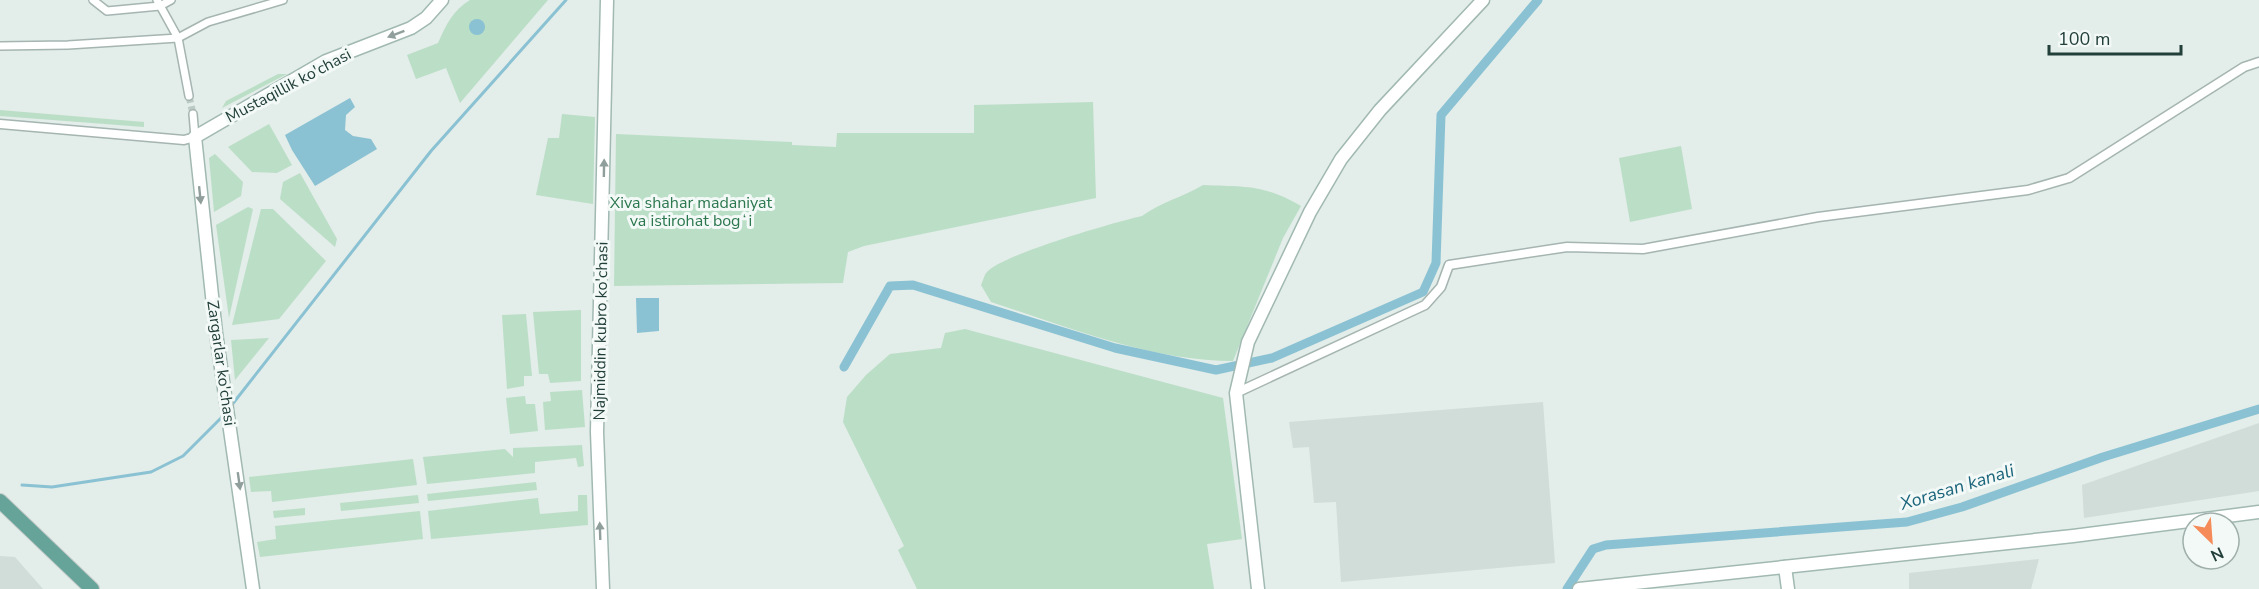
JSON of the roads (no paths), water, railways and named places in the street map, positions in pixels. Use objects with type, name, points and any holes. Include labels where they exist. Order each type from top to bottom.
[{"type":"main road","name":"Mustaqillik ko'chasi","points":[[195,137],[326,61],[411,28],[426,18],[442,0]]},
{"type":"main road","name":"Najmiddin kubro ko'chasi","points":[[603,589],[597,432],[607,0]]},
{"type":"main road","points":[[1258,589],[1236,393],[1238,377],[1248,344],[1310,212],[1341,159],[1380,110],[1483,0]]},
{"type":"main road","name":"Zargarlar ko'chasi","points":[[195,137],[216,333],[228,401],[254,589]]},
{"type":"main road","points":[[0,501],[92,589]]},
{"type":"main road","points":[[1579,589],[2259,512]]},
{"type":"main road","points":[[1785,567],[1788,589]]},
{"type":"street","points":[[93,0],[107,11],[171,0]]},
{"type":"street","points":[[0,46],[68,45],[178,38],[208,22],[283,0]]},
{"type":"street","points":[[158,3],[178,38],[189,96]]},
{"type":"street","points":[[1236,393],[1425,305],[1441,287],[1449,266],[1567,247],[1642,249],[1818,217],[2028,190],[2070,178],[2244,67],[2259,62]]},
{"type":"street","points":[[0,124],[184,140],[195,137],[193,114]]},
{"type":"water","points":[[477,19],[485,27],[477,35],[469,27]]},
{"type":"water","points":[[350,98],[355,107],[346,115],[345,130],[353,136],[371,139],[377,149],[315,186],[285,135]]},
{"type":"water","points":[[636,298],[659,298],[659,331],[637,333]]},
{"type":"waterway","points":[[231,406],[431,151],[566,0]]},
{"type":"waterway","points":[[844,367],[890,286],[913,285],[1115,348],[1216,370],[1272,358],[1423,292],[1436,263],[1441,115],[1538,0]]},
{"type":"waterway","name":"Xorasan kanali","points":[[1567,589],[1593,549],[1606,545],[1907,522],[1962,507],[2103,457],[2259,409]]},
{"type":"waterway","points":[[22,485],[52,487],[151,472],[183,456],[223,416]]},
{"type":"tunnel","points":[[189,96],[193,114]]},
{"type":"park label","name":"Xiva shahar madaniyat va istirohat bogʻi","points":[[691,211]]}]
